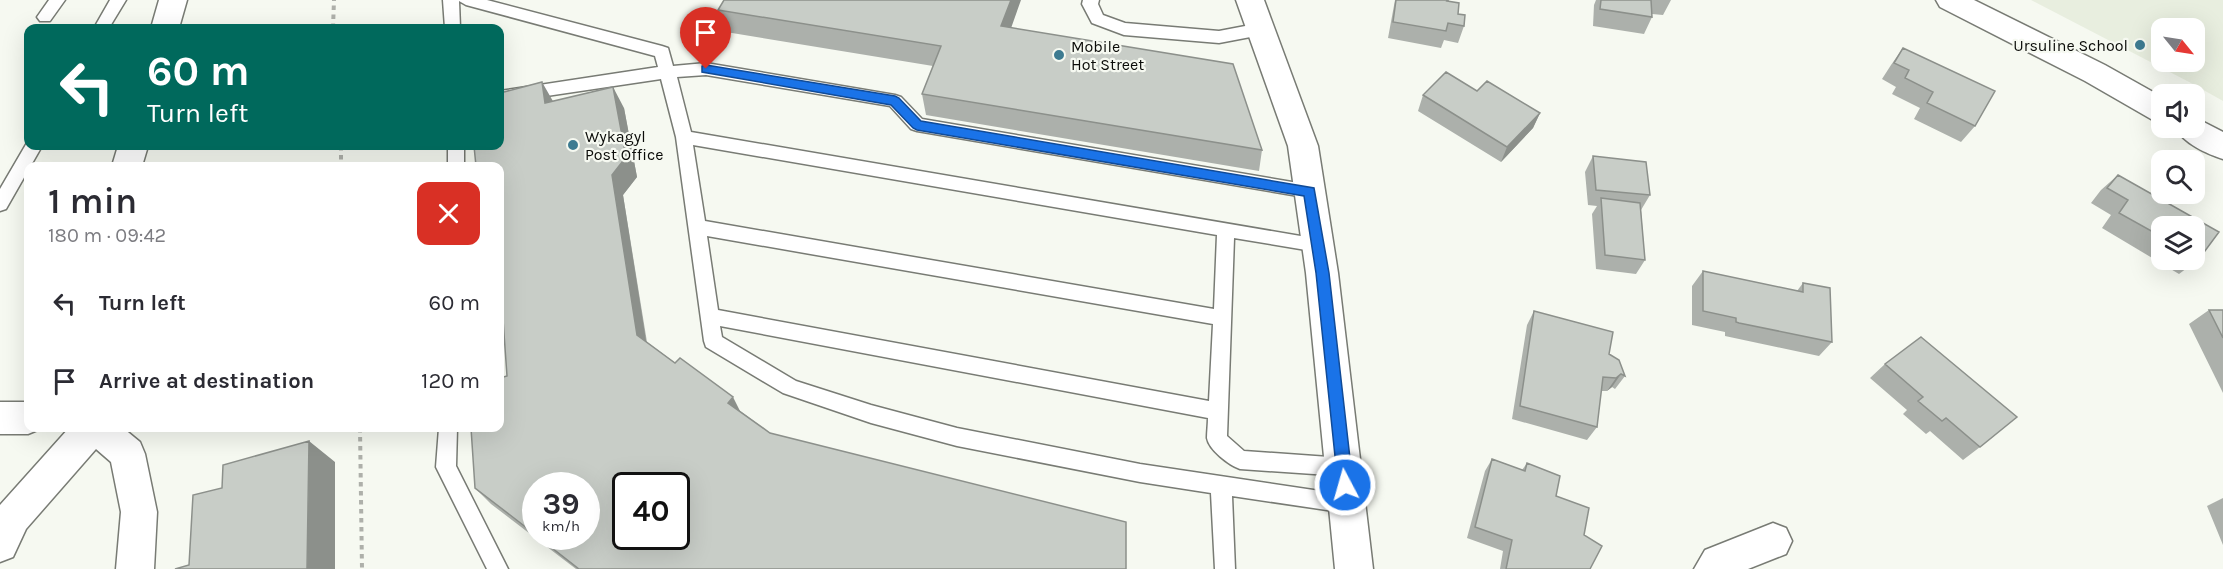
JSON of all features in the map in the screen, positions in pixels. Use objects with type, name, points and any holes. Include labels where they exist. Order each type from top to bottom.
[{"type":"street","points":[[166,24],[173,0]]},
{"type":"street","points":[[1950,0],[2085,68],[2151,105]]},
{"type":"street","points":[[1256,14],[1303,146],[1318,245],[1354,569]]},
{"type":"street","points":[[2205,136],[2223,147]]},
{"type":"street","points":[[0,418],[24,417]]},
{"type":"street","points":[[4,527],[87,432]]},
{"type":"street","points":[[102,432],[127,454],[139,512],[135,569]]},
{"type":"street","points":[[1713,569],[1718,563],[1773,541]]},
{"type":"lane","points":[[45,17],[57,0]]},
{"type":"lane","points":[[103,24],[118,0]]},
{"type":"lane","points":[[451,0],[452,24]]},
{"type":"lane","points":[[466,0],[662,52],[684,137],[713,340],[790,387],[871,414],[957,437],[1140,473],[1347,504]]},
{"type":"lane","points":[[1091,0],[1090,4],[1097,19],[1124,29],[1219,37],[1256,14]]},
{"type":"lane","points":[[504,96],[667,72],[706,69],[895,101],[917,125],[1310,191]]},
{"type":"lane","points":[[684,137],[1318,245]]},
{"type":"lane","points":[[0,204],[24,163]]},
{"type":"lane","points":[[697,227],[1222,318]]},
{"type":"lane","points":[[1226,230],[1217,440],[1240,460],[1343,467]]},
{"type":"lane","points":[[710,316],[1219,411]]},
{"type":"lane","points":[[448,432],[446,467],[498,569]]},
{"type":"lane","points":[[1221,485],[1226,569]]},
{"type":"path","points":[[333,24],[334,0]]},
{"type":"path","points":[[360,432],[362,569]]},
{"type":"shaded area","name":"Ursuline School","points":[[2031,0],[2223,0],[2223,101],[2205,91],[2205,84],[2193,84],[2170,72],[2205,72],[2205,18],[2151,18],[2151,62]]},
{"type":"building","points":[[724,0],[1011,0],[1001,26],[1233,64],[1262,150],[922,94],[941,46],[718,10]]},
{"type":"building","points":[[1396,0],[1448,0],[1459,3],[1458,14],[1465,15],[1464,26],[1448,23],[1446,31],[1393,22]]},
{"type":"building","points":[[1601,0],[1651,0],[1652,17],[1600,9]]},
{"type":"building","points":[[1903,48],[1995,91],[1975,126],[1927,103],[1933,92],[1905,78],[1909,70],[1894,63]]},
{"type":"building","points":[[1446,72],[1477,91],[1487,81],[1540,113],[1507,147],[1423,95]]},
{"type":"building","points":[[542,82],[545,103],[613,87],[626,157],[612,175],[637,335],[675,363],[680,358],[733,397],[728,403],[770,433],[1126,522],[1126,569],[579,569],[555,550],[600,550],[600,472],[522,472],[522,524],[475,488],[471,432],[504,432],[504,377],[507,376],[504,334],[504,162],[476,162],[474,150],[504,150],[504,92]]},
{"type":"building","points":[[1593,156],[1646,162],[1650,195],[1596,190]]},
{"type":"building","points":[[2118,175],[2151,194],[2151,204],[2169,204],[2191,216],[2151,216],[2151,231],[2119,213],[2128,200],[2107,188]]},
{"type":"building","points":[[1601,198],[1640,203],[1645,260],[1605,255]]},
{"type":"building","points":[[2205,224],[2219,232],[2205,251]]},
{"type":"building","points":[[1703,271],[1803,292],[1803,283],[1830,288],[1832,342],[1739,323],[1736,322],[1736,318],[1703,311]]},
{"type":"building","points":[[2209,310],[2223,310],[2223,338]]},
{"type":"building","points":[[1534,311],[1613,332],[1609,354],[1619,360],[1625,376],[1621,374],[1616,378],[1603,377],[1597,427],[1520,406]]},
{"type":"building","points":[[1921,337],[2017,417],[1980,447],[1946,418],[1942,421],[1918,401],[1923,397],[1885,364]]},
{"type":"building","points":[[309,441],[307,569],[175,569],[189,565],[193,495],[222,488],[223,465]]},
{"type":"building","points":[[1492,459],[1525,471],[1527,463],[1560,476],[1556,496],[1589,508],[1584,535],[1602,546],[1590,569],[1506,569],[1512,540],[1475,527]]},
{"type":"place","name":"Ursuline School","points":[[2140,45]]},
{"type":"place","name":"Mobile Hot Street","points":[[1059,55]]},
{"type":"place","name":"Wykagyl Post Office","points":[[573,145]]},
{"type":"route","points":[[706,69],[895,101],[917,125],[1310,191],[1322,273],[1345,485]]}]
